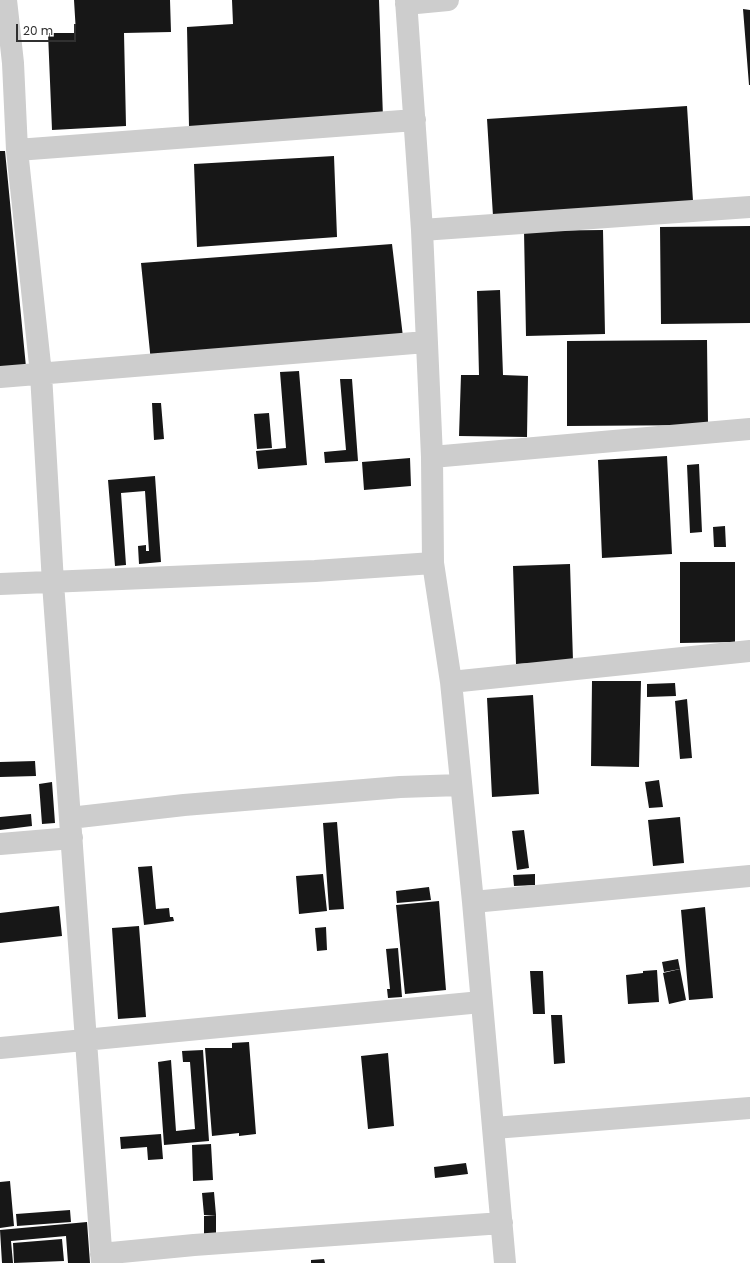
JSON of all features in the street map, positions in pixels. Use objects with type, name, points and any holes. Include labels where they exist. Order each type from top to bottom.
[{"type":"street","points":[[6,0],[13,62],[11,143],[41,374],[53,583],[102,1259],[194,1246],[502,1223]]},
{"type":"street","points":[[448,0],[406,2],[422,230],[432,457],[433,563],[451,682],[473,902],[505,1263]]},
{"type":"street","points":[[11,143],[415,120]]},
{"type":"street","points":[[422,230],[750,207]]},
{"type":"street","points":[[0,377],[426,342]]},
{"type":"street","points":[[432,457],[750,429]]},
{"type":"street","points":[[0,584],[315,571],[433,563]]},
{"type":"street","points":[[451,682],[750,652]]},
{"type":"street","points":[[0,844],[184,805],[400,788],[461,785]]},
{"type":"street","points":[[473,902],[750,876]]},
{"type":"street","points":[[0,1048],[482,1002]]},
{"type":"street","points":[[494,1128],[750,1108]]},
{"type":"building","points":[[74,0],[170,0],[171,32],[124,33],[126,126],[52,130],[48,33],[76,33]]},
{"type":"building","points":[[232,0],[379,0],[383,118],[189,127],[187,27],[233,24]]},
{"type":"building","points":[[743,9],[750,10],[750,85],[749,85]]},
{"type":"building","points":[[687,106],[693,201],[493,216],[487,119]]},
{"type":"building","points":[[0,151],[5,151],[26,367],[0,369]]},
{"type":"building","points":[[334,156],[337,237],[197,247],[194,164]]},
{"type":"building","points":[[750,226],[750,323],[661,324],[660,227]]},
{"type":"building","points":[[603,230],[605,334],[526,336],[524,231]]},
{"type":"building","points":[[392,244],[403,337],[151,362],[141,263]]},
{"type":"building","points":[[500,290],[503,375],[528,376],[527,437],[459,436],[461,375],[479,375],[477,291]]},
{"type":"building","points":[[707,340],[708,425],[567,426],[567,341]]},
{"type":"building","points":[[299,371],[307,465],[258,469],[256,451],[286,448],[280,372]]},
{"type":"building","points":[[340,379],[352,379],[358,461],[325,463],[324,452],[346,450]]},
{"type":"building","points":[[152,403],[161,403],[164,439],[154,440]]},
{"type":"building","points":[[269,413],[272,448],[257,449],[254,414]]},
{"type":"building","points":[[667,456],[672,554],[602,558],[598,460]]},
{"type":"building","points":[[410,458],[411,486],[364,490],[362,462]]},
{"type":"building","points":[[699,464],[702,532],[690,533],[687,465]]},
{"type":"building","points":[[155,476],[161,562],[139,564],[138,546],[146,545],[146,551],[149,551],[145,491],[121,493],[126,565],[115,566],[108,480]]},
{"type":"building","points":[[725,526],[726,547],[714,547],[713,527]]},
{"type":"building","points":[[680,562],[735,562],[735,642],[680,643]]},
{"type":"building","points":[[570,564],[573,661],[516,664],[513,566]]},
{"type":"building","points":[[592,681],[641,681],[639,767],[591,766]]},
{"type":"building","points":[[675,683],[676,696],[647,697],[647,684]]},
{"type":"building","points":[[533,695],[539,794],[492,797],[487,698]]},
{"type":"building","points":[[687,699],[692,758],[680,759],[675,701]]},
{"type":"building","points":[[35,761],[36,776],[0,777],[0,762]]},
{"type":"building","points":[[659,780],[663,807],[649,808],[645,782]]},
{"type":"building","points":[[52,782],[55,823],[42,824],[39,784]]},
{"type":"building","points":[[31,814],[32,826],[0,830],[0,817]]},
{"type":"building","points":[[680,817],[684,863],[653,866],[648,820]]},
{"type":"building","points":[[337,822],[344,909],[329,910],[323,823]]},
{"type":"building","points":[[524,830],[529,868],[517,870],[512,831]]},
{"type":"building","points":[[152,866],[156,909],[169,908],[170,917],[173,917],[174,921],[144,925],[138,867]]},
{"type":"building","points":[[323,874],[327,911],[299,914],[296,876]]},
{"type":"building","points":[[535,874],[535,885],[514,886],[513,875]]},
{"type":"building","points":[[429,887],[431,900],[397,903],[396,891]]},
{"type":"building","points":[[439,901],[446,990],[405,994],[396,905]]},
{"type":"building","points":[[59,906],[62,936],[0,943],[0,913]]},
{"type":"building","points":[[705,907],[713,998],[689,1000],[681,910]]},
{"type":"building","points":[[139,926],[146,1017],[118,1019],[112,928]]},
{"type":"building","points":[[326,927],[327,950],[317,951],[315,928]]},
{"type":"building","points":[[398,948],[402,997],[388,998],[387,989],[390,989],[386,949]]},
{"type":"building","points":[[678,959],[680,969],[664,972],[662,962]]},
{"type":"building","points":[[680,969],[686,1000],[669,1004],[663,973]]},
{"type":"building","points":[[657,970],[659,1002],[628,1004],[626,975],[643,973],[643,971]]},
{"type":"building","points":[[530,971],[543,971],[545,1014],[533,1014]]},
{"type":"building","points":[[551,1015],[562,1015],[565,1063],[554,1064]]},
{"type":"building","points":[[249,1042],[256,1134],[239,1136],[239,1133],[212,1136],[205,1048],[232,1048],[232,1043]]},
{"type":"building","points":[[203,1050],[209,1141],[164,1145],[158,1062],[171,1060],[176,1131],[195,1129],[190,1062],[183,1062],[182,1051]]},
{"type":"building","points":[[388,1053],[394,1126],[368,1129],[361,1056]]},
{"type":"building","points":[[161,1134],[163,1159],[148,1160],[147,1147],[121,1149],[120,1137]]},
{"type":"building","points":[[211,1144],[213,1180],[193,1181],[192,1145]]},
{"type":"building","points":[[466,1163],[468,1174],[435,1178],[434,1167]]},
{"type":"building","points":[[10,1181],[14,1226],[0,1228],[0,1182]]},
{"type":"building","points":[[214,1192],[216,1215],[204,1215],[202,1193]]},
{"type":"building","points":[[70,1210],[71,1222],[17,1226],[16,1214]]},
{"type":"building","points":[[216,1215],[216,1234],[204,1234],[204,1216]]},
{"type":"building","points":[[87,1222],[90,1263],[68,1263],[66,1236],[11,1241],[13,1263],[2,1263],[0,1230]]},
{"type":"building","points":[[62,1239],[64,1261],[14,1263],[13,1243]]},
{"type":"building","points":[[324,1259],[325,1263],[311,1263],[311,1260]]}]
